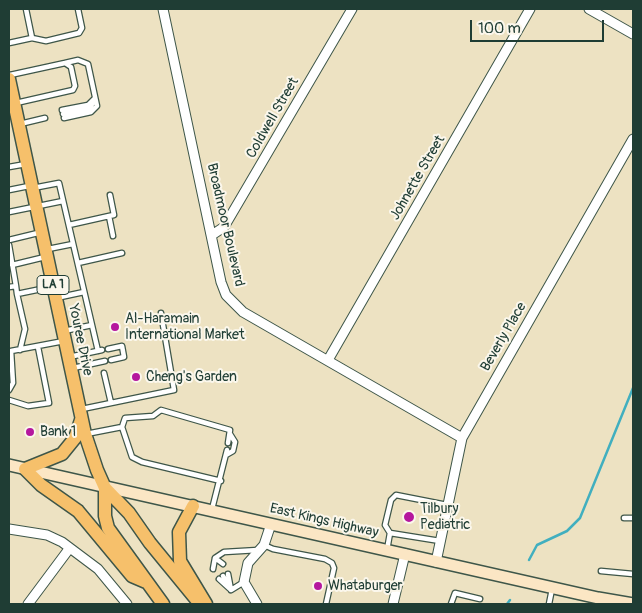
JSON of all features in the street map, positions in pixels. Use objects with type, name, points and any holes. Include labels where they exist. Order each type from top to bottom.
[{"type":"main road","name":"Youree Drive","points":[[9,77],[85,434],[105,488],[129,513],[200,604]]},
{"type":"main road","points":[[81,414],[75,438],[62,454],[25,469],[41,485],[78,510],[132,576],[146,582]]},
{"type":"main road","name":"East Kings Highway","points":[[9,465],[552,588],[596,601],[633,604]]},
{"type":"main road","name":"Youree Drive","points":[[105,488],[104,503],[108,528],[163,604]]},
{"type":"main road","points":[[194,506],[179,532],[179,554],[180,561],[206,604]]},
{"type":"street","name":"Broadmoor Boulevard","points":[[163,9],[224,290],[233,304],[462,438]]},
{"type":"street","name":"Coldwell Street","points":[[212,235],[224,227],[352,9]]},
{"type":"street","name":"Johnette Street","points":[[328,360],[530,9]]},
{"type":"street","points":[[589,9],[633,34]]},
{"type":"street","name":"Beverly Place","points":[[436,562],[462,438],[633,140]]},
{"type":"street","points":[[257,604],[244,582],[248,563],[262,548],[271,524]]},
{"type":"street","points":[[9,528],[47,535],[69,548],[98,570],[127,604]]},
{"type":"street","points":[[28,604],[69,548]]},
{"type":"street","points":[[393,604],[405,554]]},
{"type":"lane","points":[[26,9],[32,38]]},
{"type":"lane","points":[[9,43],[32,38],[46,41],[79,33],[82,28],[78,9]]},
{"type":"lane","points":[[9,77],[78,60],[88,64],[97,106],[95,110],[63,114],[88,105],[95,98]]},
{"type":"lane","points":[[14,104],[73,90],[75,86],[71,67],[65,63]]},
{"type":"lane","points":[[19,124],[45,118]]},
{"type":"lane","points":[[9,167],[27,163]]},
{"type":"lane","points":[[9,190],[59,183],[92,325],[100,350],[70,362]]},
{"type":"lane","points":[[69,225],[114,215],[110,196]]},
{"type":"lane","points":[[9,212],[63,201]]},
{"type":"lane","points":[[109,216],[113,236]]},
{"type":"lane","points":[[9,240],[42,232]]},
{"type":"lane","points":[[12,264],[73,244]]},
{"type":"lane","points":[[9,245],[25,329],[20,350]]},
{"type":"lane","points":[[78,263],[122,253]]},
{"type":"lane","points":[[9,287],[16,286]]},
{"type":"lane","points":[[17,294],[84,292]]},
{"type":"lane","points":[[81,414],[110,403],[174,390],[161,313]]},
{"type":"lane","points":[[9,390],[13,383],[10,351],[38,347],[92,325]]},
{"type":"lane","points":[[108,349],[122,346],[124,357],[111,360]]},
{"type":"lane","points":[[9,400],[28,406],[49,403],[38,347]]},
{"type":"lane","points":[[70,362],[104,361]]},
{"type":"lane","points":[[104,373],[110,403]]},
{"type":"lane","points":[[212,510],[221,481],[226,453],[233,451],[235,442],[230,430],[162,410],[153,416],[125,418],[122,427],[132,457],[142,462],[221,481]]},
{"type":"lane","points":[[85,434],[122,427]]},
{"type":"lane","points":[[228,442],[230,433]]},
{"type":"lane","points":[[387,550],[390,533],[385,525],[391,500],[396,495],[447,505]]},
{"type":"lane","points":[[624,518],[633,518]]},
{"type":"lane","points":[[390,533],[440,541]]},
{"type":"lane","points":[[215,558],[227,551],[262,548],[325,558],[332,563],[334,568],[326,604]]},
{"type":"lane","points":[[215,558],[218,567],[215,558]]},
{"type":"lane","points":[[601,571],[633,574]]},
{"type":"lane","points":[[231,590],[224,576],[231,590]]},
{"type":"lane","points":[[231,590],[244,582]]},
{"type":"lane","points":[[549,604],[552,588]]},
{"type":"lane","points":[[452,604],[455,594],[480,598]]},
{"type":"waterway","points":[[529,560],[537,545],[567,531],[580,518],[633,388]]},
{"type":"waterway","points":[[507,604],[510,600]]},
{"type":"place","name":"Al-Haramain International Market","points":[[115,327]]},
{"type":"place","name":"Cheng's Garden","points":[[136,377]]},
{"type":"place","name":"Bank 1","points":[[30,432]]},
{"type":"place","name":"Tilbury Pediatric","points":[[409,517]]},
{"type":"place","name":"Whataburger","points":[[318,586]]}]
